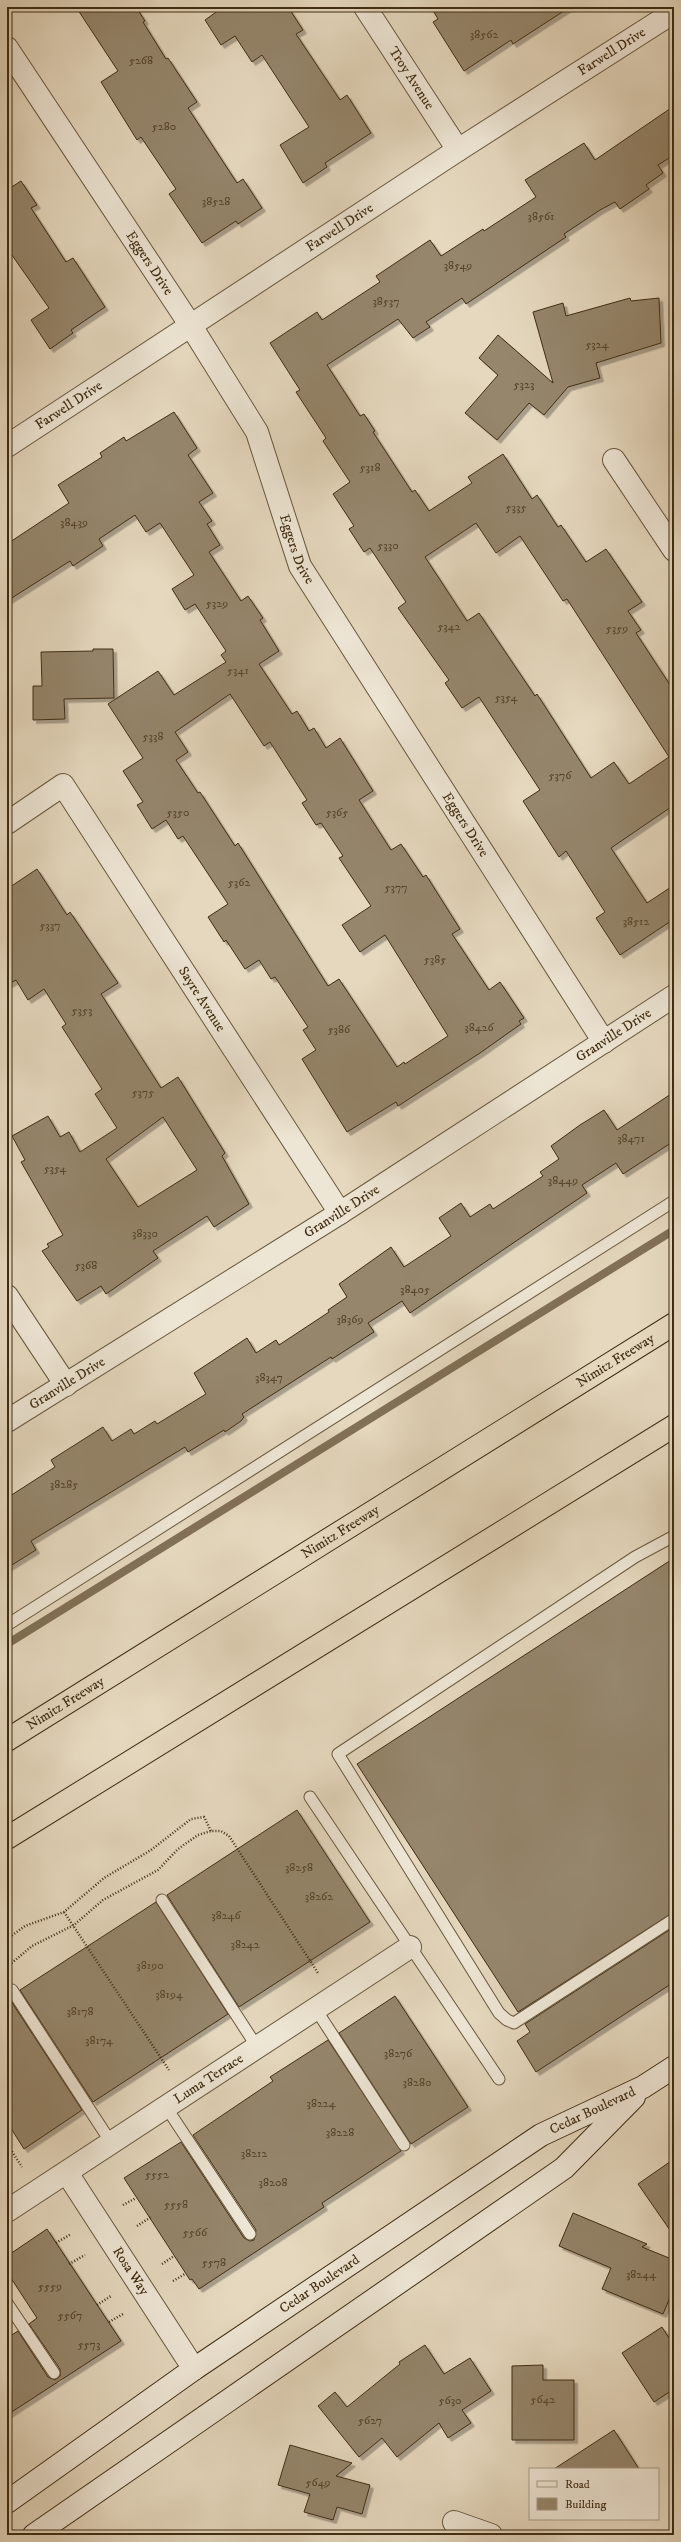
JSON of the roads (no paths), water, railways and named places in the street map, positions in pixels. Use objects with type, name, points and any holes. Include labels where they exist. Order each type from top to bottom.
[{"type":"highway","name":"Nimitz Freeway","points":[[7,1740],[674,1324]]},
{"type":"highway","points":[[7,1838],[674,1426]]},
{"type":"street","name":"Troy Avenue","points":[[365,7],[458,150]]},
{"type":"street","name":"Farwell Drive","points":[[7,446],[458,150],[674,12]]},
{"type":"street","name":"Eggers Drive","points":[[7,48],[191,326],[257,432],[300,566],[604,1042]]},
{"type":"street","points":[[614,460],[674,550]]},
{"type":"street","name":"Sayre Avenue","points":[[7,823],[63,786],[340,1213]]},
{"type":"street","name":"Granville Drive","points":[[7,1421],[340,1213],[674,996]]},
{"type":"street","points":[[7,1296],[66,1385]]},
{"type":"street","name":"Luma Terrace","points":[[7,2211],[112,2144],[315,2008],[410,1947]]},
{"type":"street","name":"Cedar Boulevard","points":[[7,2502],[194,2368],[541,2135],[644,2087],[674,2067]]},
{"type":"street","name":"Cedar Boulevard","points":[[34,2535],[564,2168],[644,2087]]},
{"type":"street","name":"Rosa Way","points":[[67,2173],[194,2368]]},
{"type":"street","points":[[454,2522],[491,2535]]},
{"type":"lane","points":[[7,1625],[674,1201]]},
{"type":"lane","points":[[674,1536],[629,1562],[338,1754],[453,1939],[506,2020],[514,2023],[674,1918]]},
{"type":"lane","points":[[310,1797],[499,2079]]},
{"type":"lane","points":[[162,1900],[257,2047]]},
{"type":"lane","points":[[12,1990],[112,2144]]},
{"type":"lane","points":[[315,2008],[404,2145]]},
{"type":"lane","points":[[166,2107],[250,2234]]},
{"type":"lane","points":[[7,2303],[54,2374]]},
{"type":"waterway","points":[[7,1644],[674,1230]]}]
